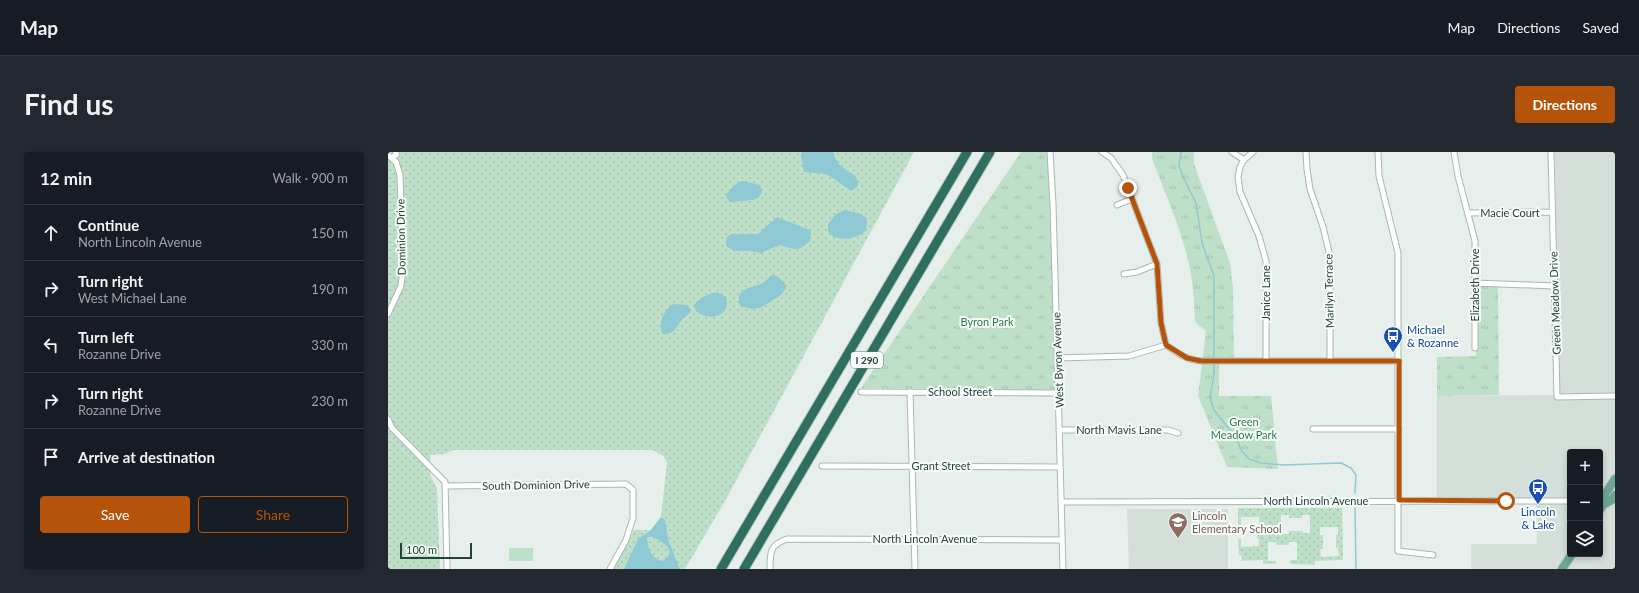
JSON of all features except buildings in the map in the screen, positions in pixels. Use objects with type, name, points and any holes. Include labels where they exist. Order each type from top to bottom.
[{"type":"highway","name":"I 290","points":[[720,569],[967,152]]},
{"type":"highway","name":"I 290","points":[[744,569],[990,152]]},
{"type":"main road","points":[[1603,501],[1615,479]]},
{"type":"main road","points":[[1603,505],[1612,500],[1615,496]]},
{"type":"main road","points":[[1562,569],[1570,557]]},
{"type":"street","name":"Dominion Drive","points":[[390,156],[396,155],[396,152]]},
{"type":"street","name":"West Byron Avenue","points":[[1050,152],[1058,358],[1063,569]]},
{"type":"street","points":[[1104,152],[1114,162],[1123,175],[1157,264],[1161,323],[1166,345],[1187,358],[1194,360],[1399,361]]},
{"type":"street","points":[[1232,152],[1244,160],[1252,152]]},
{"type":"street","name":"Marilyn Terrace","points":[[1306,152],[1310,189],[1323,227],[1330,256],[1330,361]]},
{"type":"street","points":[[1378,152],[1379,176],[1398,253],[1398,551],[1433,556]]},
{"type":"street","name":"Elizabeth Drive","points":[[1454,152],[1474,241],[1474,348]]},
{"type":"street","name":"Green Meadow Drive","points":[[1551,152],[1557,397],[1615,396]]},
{"type":"street","name":"Dominion Drive","points":[[388,314],[401,286],[404,270],[400,175],[396,162],[390,156]]},
{"type":"street","name":"Janice Lane","points":[[1244,160],[1240,167],[1239,186],[1259,236],[1266,261],[1266,361]]},
{"type":"street","points":[[1117,205],[1132,199]]},
{"type":"street","name":"Macie Court","points":[[1468,213],[1552,212]]},
{"type":"street","points":[[1124,274],[1137,272],[1157,264]]},
{"type":"street","points":[[1475,283],[1554,286]]},
{"type":"street","points":[[1058,358],[1129,356],[1166,345]]},
{"type":"street","name":"School Street","points":[[861,392],[1058,392]]},
{"type":"street","points":[[910,392],[915,569]]},
{"type":"street","points":[[388,419],[392,428],[445,484],[446,569]]},
{"type":"street","points":[[1313,429],[1399,428]]},
{"type":"street","name":"North Mavis Lane","points":[[1060,430],[1168,430],[1178,434]]},
{"type":"street","name":"Grant Street","points":[[822,466],[1060,467]]},
{"type":"street","name":"South Dominion Drive","points":[[445,484],[626,484],[633,490],[633,518],[626,540],[610,569]]},
{"type":"street","name":"North Lincoln Avenue","points":[[1061,502],[1399,500],[1567,501]]},
{"type":"street","name":"North Lincoln Avenue","points":[[770,569],[772,548],[777,542],[787,539],[1062,540]]},
{"type":"shaded area","points":[[1555,152],[1615,152],[1615,479],[1603,499],[1603,449],[1567,449],[1568,557],[1560,569],[1471,569],[1471,544],[1537,544],[1536,499],[1437,498],[1437,396],[1559,395]]},
{"type":"shaded area","points":[[1615,498],[1615,569],[1565,569],[1572,557],[1603,557],[1603,509]]},
{"type":"shaded area","name":"Lincoln Elementary School","points":[[1127,509],[1228,509],[1228,569],[1129,569]]},
{"type":"green space","points":[[388,152],[914,152],[725,501],[685,569],[613,569],[634,530],[651,530],[661,517],[667,462],[663,456],[653,450],[454,450],[444,454],[430,455],[430,475],[437,488],[440,569],[388,569]]},
{"type":"green space","name":"Byron Park","points":[[1021,152],[1050,152],[1055,390],[861,388]]},
{"type":"green space","name":"Green Meadow Park","points":[[1152,152],[1194,152],[1194,164],[1230,263],[1233,288],[1234,360],[1219,360],[1219,396],[1271,396],[1278,469],[1227,467],[1198,396],[1206,331],[1196,323],[1191,275],[1185,247],[1152,158]]},
{"type":"green space","points":[[1476,284],[1498,285],[1499,395],[1437,396],[1437,357],[1476,356]]},
{"type":"green space","points":[[1238,508],[1342,508],[1343,560],[1315,561],[1315,565],[1290,564],[1290,560],[1297,560],[1297,542],[1289,542],[1289,545],[1276,545],[1276,542],[1268,542],[1268,561],[1276,561],[1276,564],[1263,564],[1263,560],[1239,561],[1242,560],[1242,556],[1239,555],[1238,539],[1241,539],[1241,547],[1259,546],[1259,539],[1257,538],[1257,525],[1259,525],[1259,517],[1241,517],[1241,525],[1238,525]],"holes":[[[1281,515],[1289,515],[1289,518],[1302,518],[1302,515],[1310,515],[1310,533],[1303,533],[1302,531],[1289,531],[1289,534],[1281,534]],[[1320,527],[1338,527],[1338,535],[1336,535],[1336,548],[1338,548],[1339,556],[1321,557],[1320,549],[1323,549],[1323,535],[1320,535]]]},
{"type":"green space","points":[[509,548],[533,548],[533,561],[509,561]]},
{"type":"water","points":[[802,152],[833,152],[840,165],[856,177],[858,183],[857,187],[851,191],[827,174],[804,172],[801,156]]},
{"type":"water","points":[[743,181],[760,185],[762,192],[758,198],[753,200],[730,202],[726,197],[729,192],[735,185]]},
{"type":"water","points":[[845,210],[861,214],[867,219],[866,229],[856,237],[845,239],[839,238],[831,235],[828,231],[828,224],[836,214]]},
{"type":"water","points":[[777,217],[810,230],[810,241],[799,249],[792,249],[779,245],[761,253],[734,251],[726,246],[727,237],[731,234],[758,234]]},
{"type":"water","points":[[772,275],[777,276],[785,283],[786,288],[781,295],[760,308],[752,309],[740,306],[739,300],[742,291],[764,282]]},
{"type":"water","points":[[717,292],[726,297],[727,303],[723,313],[713,317],[701,315],[696,311],[694,305],[699,300],[707,295]]},
{"type":"water","points":[[673,304],[688,305],[691,311],[674,330],[670,333],[663,334],[660,327],[662,318],[667,309]]},
{"type":"water","points":[[661,517],[665,520],[669,542],[680,569],[624,569],[638,539],[650,531]],"holes":[[[648,537],[653,537],[665,545],[670,551],[667,557],[662,561],[653,556],[648,546]]]},
{"type":"waterway","points":[[1181,152],[1179,166],[1196,203],[1202,243],[1214,276],[1214,374],[1210,398],[1214,410],[1237,439],[1241,450],[1249,459],[1261,463],[1283,465],[1341,463],[1351,468],[1356,475],[1355,493]]},
{"type":"waterway","points":[[1355,508],[1356,569]]},
{"type":"place","name":"Michael & Rozanne","points":[[1393,353]]},
{"type":"place","name":"Lincoln & Lake","points":[[1538,505]]},
{"type":"place","name":"Lincoln Elementary School","points":[[1178,539]]},
{"type":"route","points":[[1128,188],[1157,264],[1161,323],[1166,345],[1187,358],[1201,361],[1399,361],[1399,500],[1506,501]]}]
